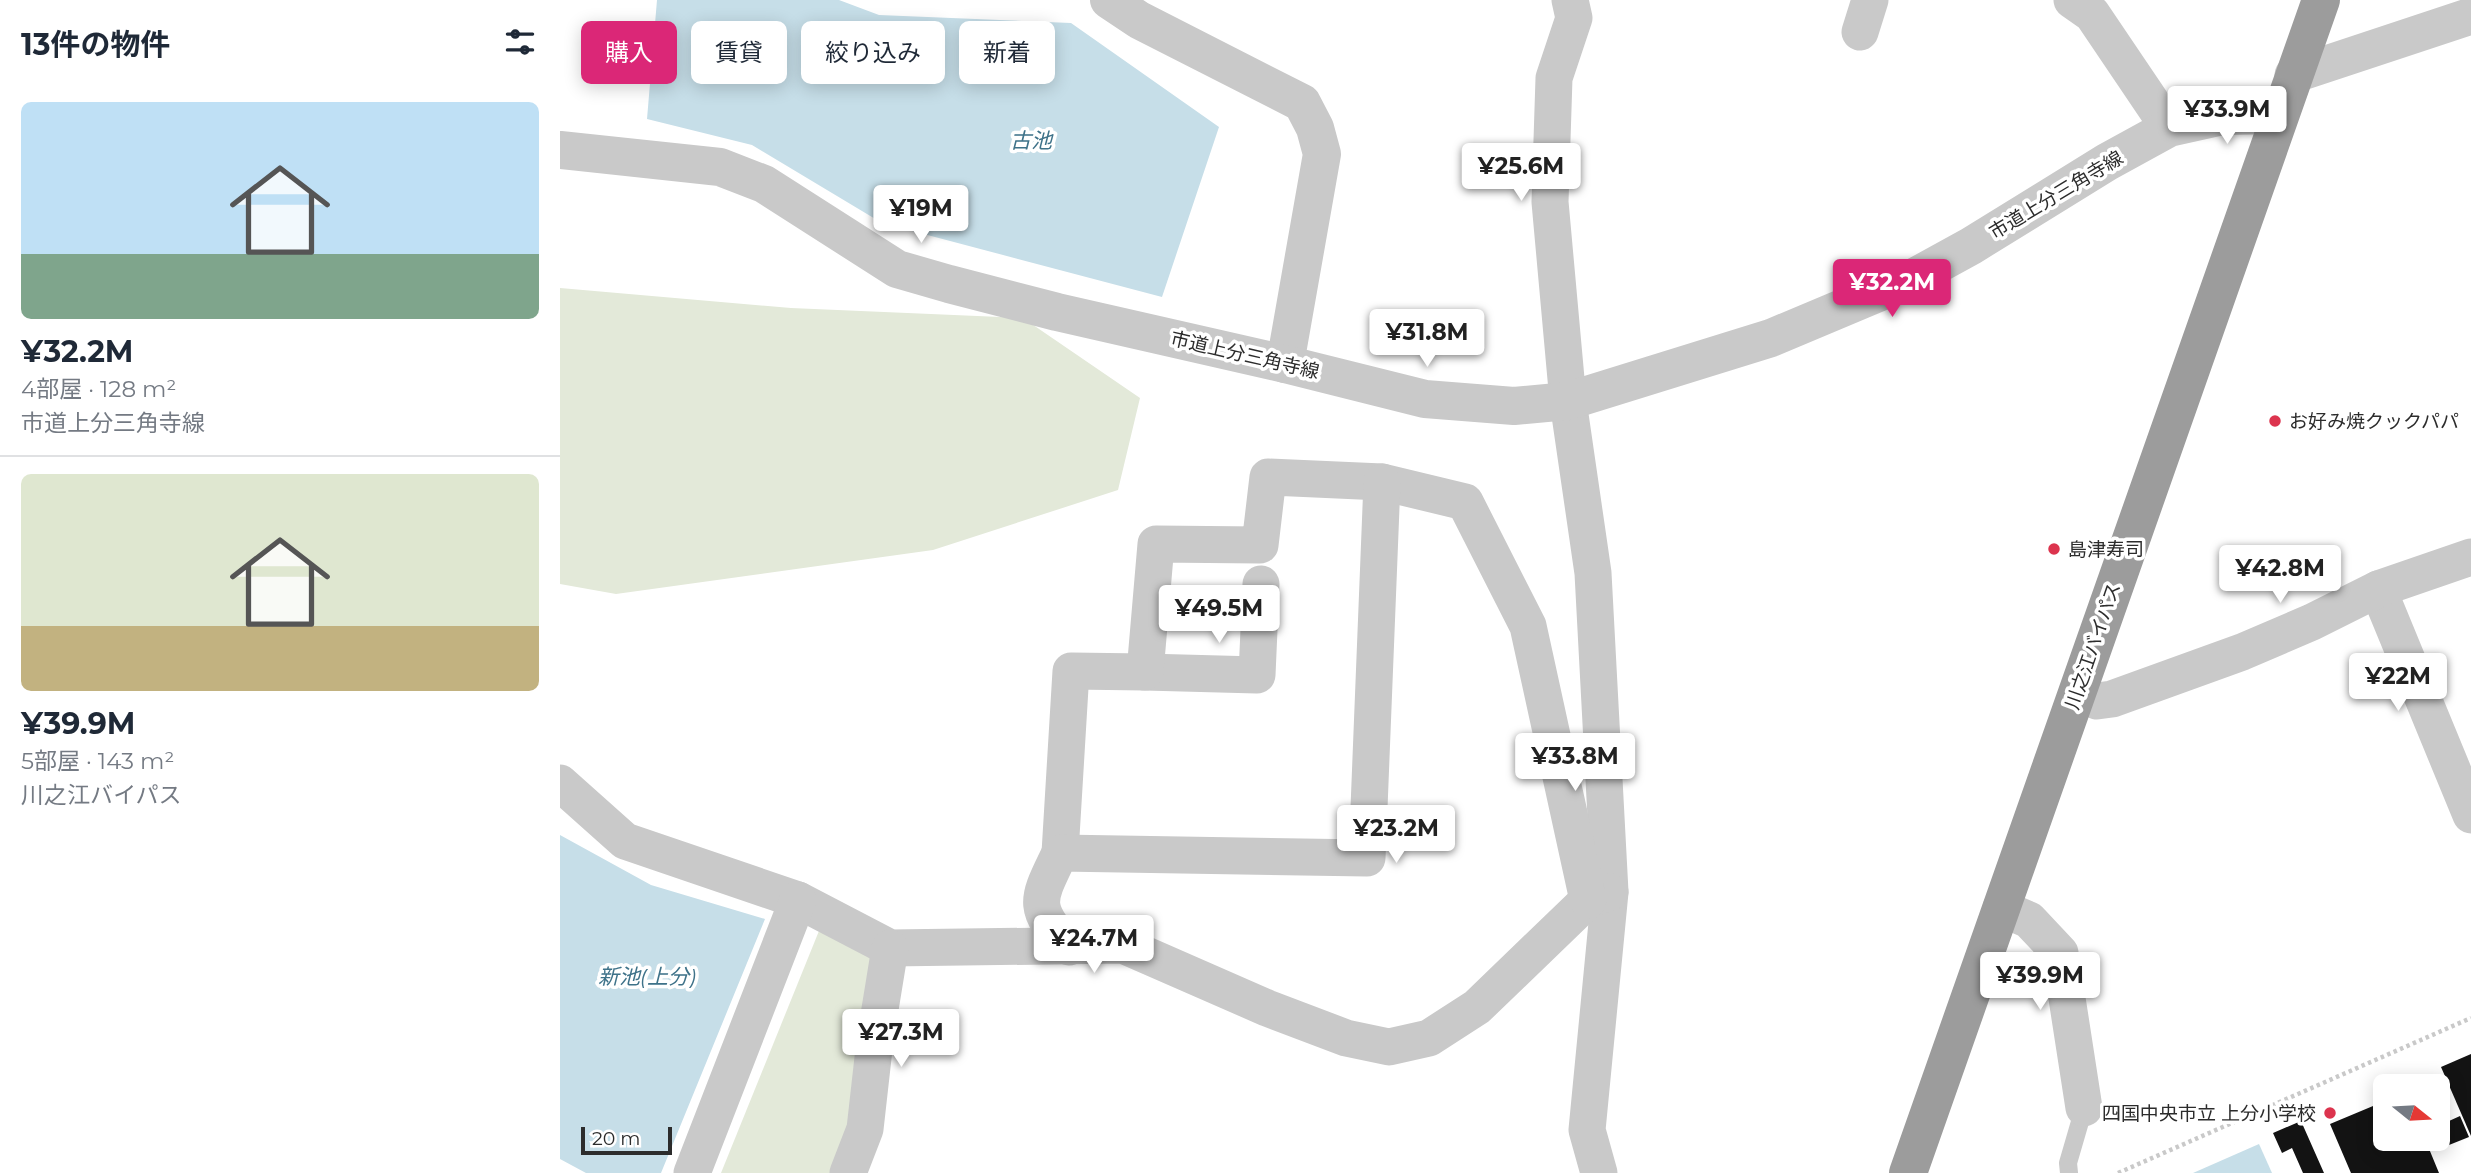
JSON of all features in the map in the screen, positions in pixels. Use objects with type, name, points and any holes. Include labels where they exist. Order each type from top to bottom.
[{"type":"highway","name":"川之江バイパス","points":[[1908,1173],[2320,0]]},
{"type":"street","points":[[1570,0],[1574,18],[1554,78],[1550,202],[1568,401],[1593,573],[1599,896],[1587,1130],[1599,1173]]},
{"type":"street","points":[[2072,0],[2092,14],[2169,128]]},
{"type":"street","points":[[1125,7],[1302,103],[1315,128],[1322,154],[1285,364]]},
{"type":"street","points":[[2293,75],[2471,16]]},
{"type":"street","name":"市道上分三角寺線","points":[[560,150],[720,167],[764,184],[897,269],[1057,312],[1425,399],[1514,406],[1568,401],[1771,338],[1909,280],[2169,128],[2223,116],[2279,115]]},
{"type":"street","points":[[1145,672],[1156,544],[1261,545],[1268,477],[1382,482],[1465,502],[1528,626],[1599,896]]},
{"type":"street","points":[[1060,853],[1367,858],[1382,482]]},
{"type":"street","points":[[2098,701],[2112,699],[2242,653],[2378,589],[2471,557]]},
{"type":"street","points":[[2378,589],[2471,815]]},
{"type":"street","points":[[1069,947],[1047,924],[1040,896],[1060,853],[1071,671],[1257,675],[1271,605]]},
{"type":"street","points":[[560,783],[625,841],[798,900],[890,948],[1123,945],[1266,1008],[1346,1038],[1389,1048],[1429,1038],[1477,1007],[1599,896]]},
{"type":"street","points":[[692,1173],[798,900]]},
{"type":"street","points":[[2001,908],[2029,920],[2060,953],[2084,1108]]},
{"type":"street","points":[[848,1173],[865,1129],[875,1040],[890,948]]},
{"type":"lane","points":[[2069,1173],[2068,1163],[2084,1108]]},
{"type":"path","points":[[2118,1173],[2471,1018]]},
{"type":"green space","points":[[560,288],[791,308],[1023,318],[1140,398],[1118,490],[933,550],[616,594],[560,584]]},
{"type":"green space","points":[[823,921],[882,953],[843,1173],[721,1173]]},
{"type":"water","name":"古池","points":[[657,0],[839,0],[879,15],[1023,21],[959,21],[959,84],[1055,84],[1055,22],[1071,23],[1219,127],[1162,297],[882,223],[752,145],[647,119],[650,84],[677,84],[677,21],[655,21]]},
{"type":"water","name":"新池(上分)","points":[[560,835],[651,885],[765,919],[661,1173],[586,1173],[560,1159]]},
{"type":"water","points":[[2259,1144],[2272,1173],[2193,1173]]},
{"type":"building","points":[[2471,1054],[2471,1136],[2450,1088],[2450,1074],[2444,1074],[2441,1067]]},
{"type":"building","points":[[2373,1106],[2373,1152],[2430,1152],[2439,1173],[2351,1173],[2330,1124]]},
{"type":"building","points":[[2460,1116],[2469,1137],[2450,1145],[2450,1121]]},
{"type":"building","points":[[2301,1121],[2324,1173],[2303,1173],[2292,1148],[2282,1153],[2273,1133]]},
{"type":"place","name":"お好み焼クックパパ","points":[[2275,421]]},
{"type":"place","name":"島津寿司","points":[[2054,549]]},
{"type":"place","name":"四国中央市立 上分小学校","points":[[2330,1113]]}]
